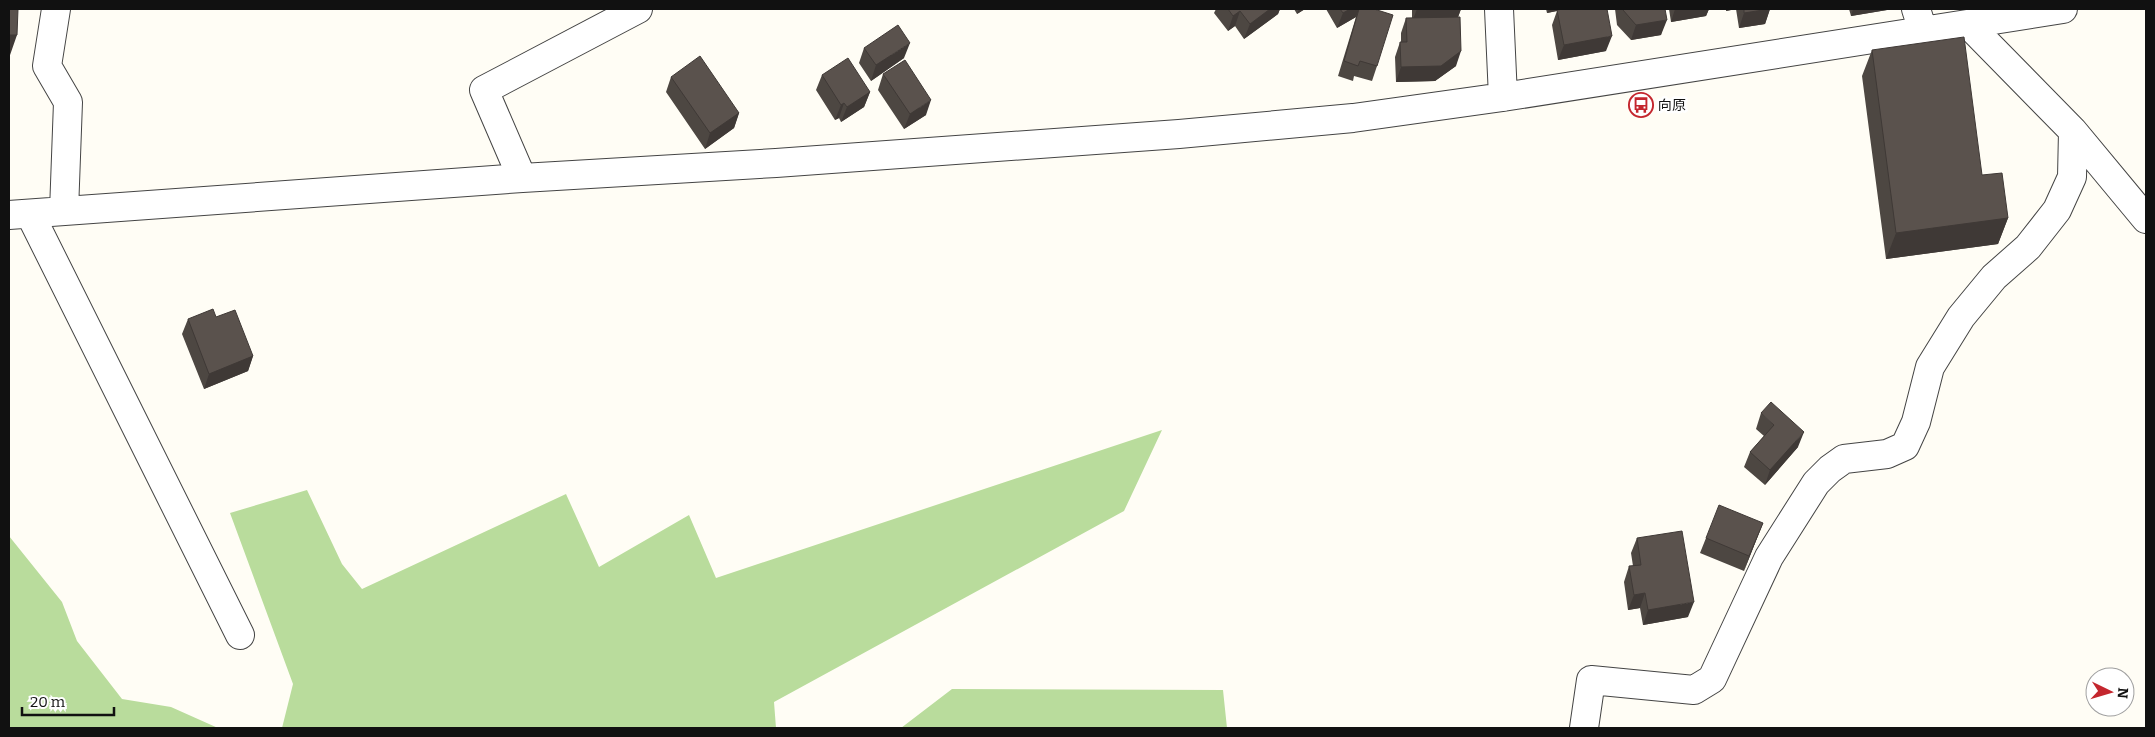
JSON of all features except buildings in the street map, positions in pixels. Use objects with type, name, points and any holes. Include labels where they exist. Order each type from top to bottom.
[{"type":"street","points":[[56,9],[47,66],[68,102],[64,211]]},
{"type":"street","points":[[522,178],[484,90],[638,9]]},
{"type":"street","points":[[1499,9],[1504,97]]},
{"type":"street","points":[[240,635],[19,214],[1179,134],[1352,118],[1504,97],[1919,20],[1968,24],[2063,9]]},
{"type":"street","points":[[1968,24],[2073,131],[2146,219]]},
{"type":"street","points":[[1584,728],[1591,680],[1694,690],[1712,679],[1769,557],[1816,483],[1830,469],[1844,460],[1887,454],[1905,446],[1916,422],[1930,367],[1961,316],[1994,277],[2028,247],[2057,210],[2072,177],[2073,131]]},
{"type":"green space","points":[[1162,430],[1124,511],[774,702],[776,728],[282,728],[293,684],[230,513],[307,490],[342,564],[362,589],[566,494],[599,567],[689,515],[716,578]]},
{"type":"green space","points":[[9,536],[62,602],[77,641],[122,699],[171,707],[218,728],[9,728]]},
{"type":"green space","points":[[952,689],[1223,690],[1227,728],[901,728]]},
{"type":"place","name":"向原","points":[[1641,105]]}]
